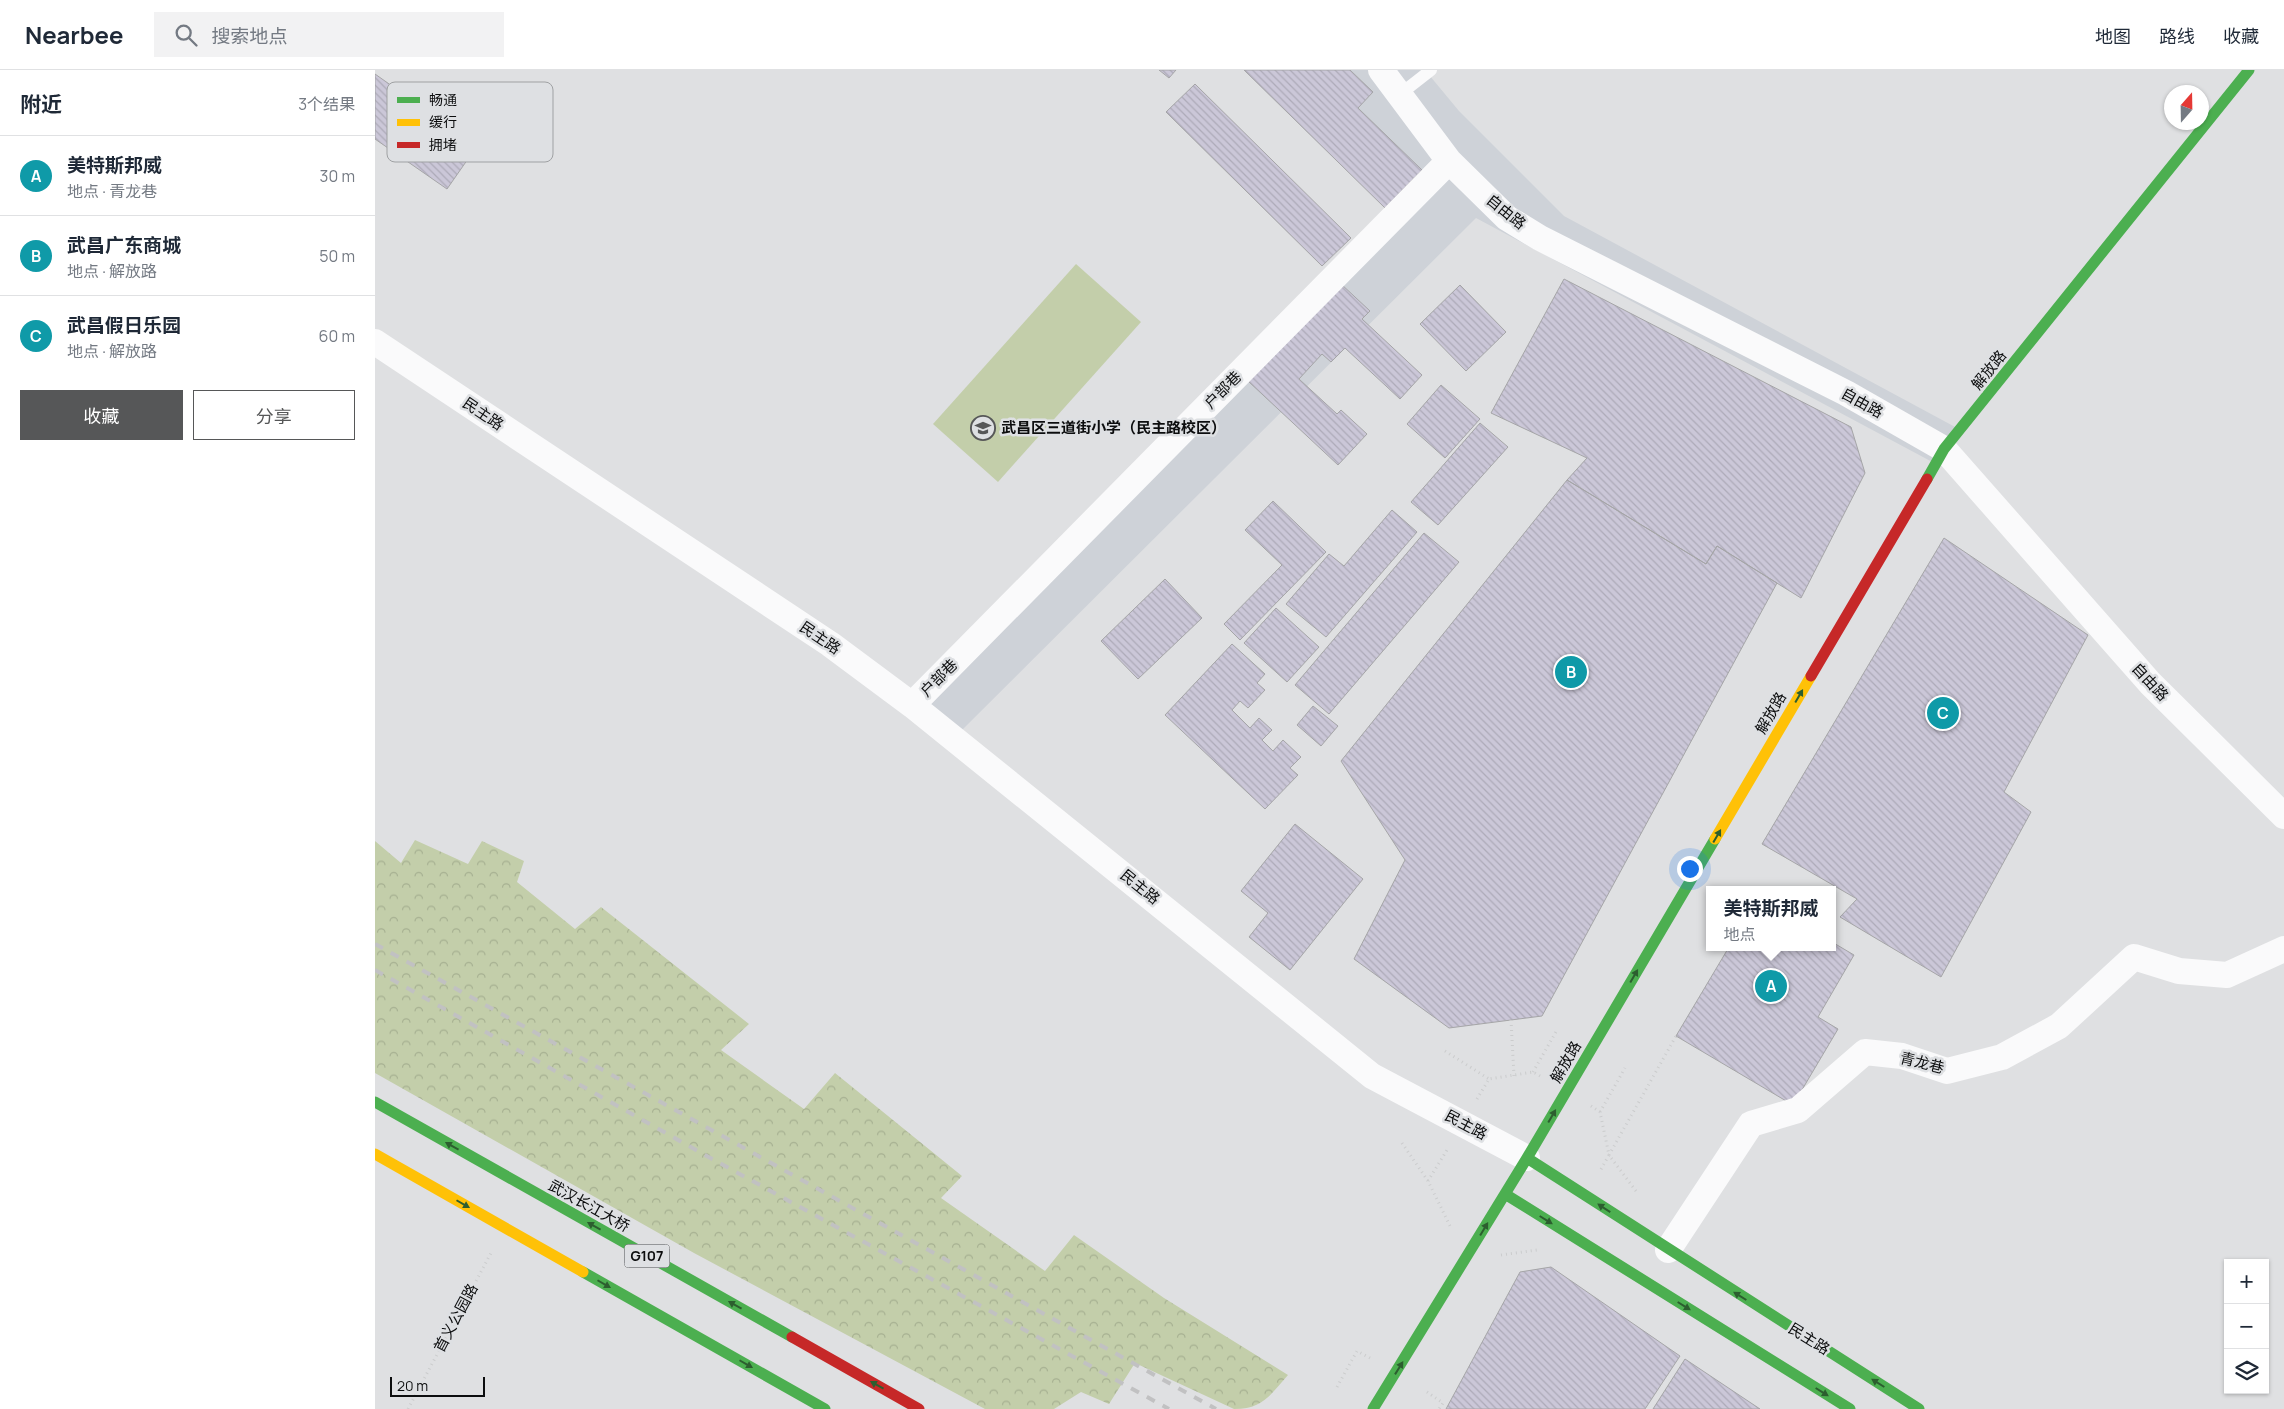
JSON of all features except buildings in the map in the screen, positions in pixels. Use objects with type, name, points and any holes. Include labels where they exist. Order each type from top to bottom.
[{"type":"main road","name":"解放路","points":[[1373,1409],[1527,1158],[1944,449],[2249,70]]},
{"type":"main road","name":"武汉长江大桥","points":[[375,1102],[919,1409]]},
{"type":"main road","points":[[375,1154],[825,1409]]},
{"type":"main road","name":"民主路","points":[[1527,1158],[1919,1409]]},
{"type":"main road","points":[[1505,1194],[1850,1409]]},
{"type":"street","name":"自由路","points":[[1381,70],[1449,161],[1507,218],[1541,238],[1847,393],[1944,449],[2150,683],[2284,816]]},
{"type":"street","name":"户部巷","points":[[913,705],[1449,161]]},
{"type":"street","name":"民主路","points":[[375,342],[830,644],[913,705],[1372,1076],[1527,1158]]},
{"type":"street","name":"青龙巷","points":[[1668,1250],[1751,1124],[1798,1110],[1865,1052],[1902,1056],[1947,1072],[2001,1057],[2059,1026],[2134,957],[2179,971],[2227,975],[2284,948]]},
{"type":"lane","points":[[1399,95],[1431,70]]},
{"type":"path","points":[[1511,1020],[1515,1076]]},
{"type":"path","points":[[1533,1072],[1557,1030]]},
{"type":"path","points":[[1636,1192],[1609,1155],[1676,1036]]},
{"type":"path","points":[[1445,1051],[1489,1080]]},
{"type":"path","points":[[1600,1112],[1625,1068]]},
{"type":"path","points":[[1401,1143],[1428,1181]]},
{"type":"path","name":"首义公园路","points":[[408,1409],[505,1228]]},
{"type":"path","points":[[1337,1387],[1357,1351],[1373,1360]]},
{"type":"path","points":[[1427,1392],[1443,1402],[1439,1409]]},
{"type":"shaded area","points":[[1313,70],[1425,70],[1459,111],[1564,216],[1957,428],[1936,464],[1476,218],[961,731],[922,701],[1428,177]]},
{"type":"green space","points":[[1076,264],[1141,322],[998,482],[933,424]]},
{"type":"green space","points":[[415,840],[468,864],[482,841],[524,861],[517,882],[575,929],[601,907],[749,1024],[721,1050],[804,1109],[835,1073],[962,1176],[941,1198],[1045,1271],[1074,1235],[1164,1298],[1288,1375],[1271,1395],[1259,1404],[1234,1409],[1135,1363],[1109,1404],[1081,1392],[1054,1409],[985,1409],[694,1253],[375,1073],[375,841],[401,863]]},
{"type":"railway","points":[[375,944],[1216,1409]]},
{"type":"railway","points":[[375,970],[705,1155],[1169,1409]]},
{"type":"traffic: fast","points":[[1927,479],[1944,449],[2249,70]]},
{"type":"traffic: fast","points":[[1373,1409],[1527,1158],[1715,839]]},
{"type":"traffic: fast","points":[[375,1102],[792,1337]]},
{"type":"traffic: fast","points":[[1527,1158],[1919,1409]]},
{"type":"traffic: fast","points":[[1505,1194],[1850,1409]]},
{"type":"traffic: fast","points":[[583,1272],[825,1409]]},
{"type":"traffic: slow","points":[[1715,839],[1811,676]]},
{"type":"traffic: slow","points":[[375,1154],[583,1272]]},
{"type":"traffic: jam","points":[[1811,676],[1927,479]]},
{"type":"traffic: jam","points":[[792,1337],[919,1409]]},
{"type":"place","name":"武昌区三道街小学（民主路校区）","points":[[983,428]]},
{"type":"place","name":"武昌广东商城","points":[[1571,672]]},
{"type":"place","name":"武昌假日乐园","points":[[1943,713]]},
{"type":"place","name":"美特斯邦威","points":[[1771,986]]}]
